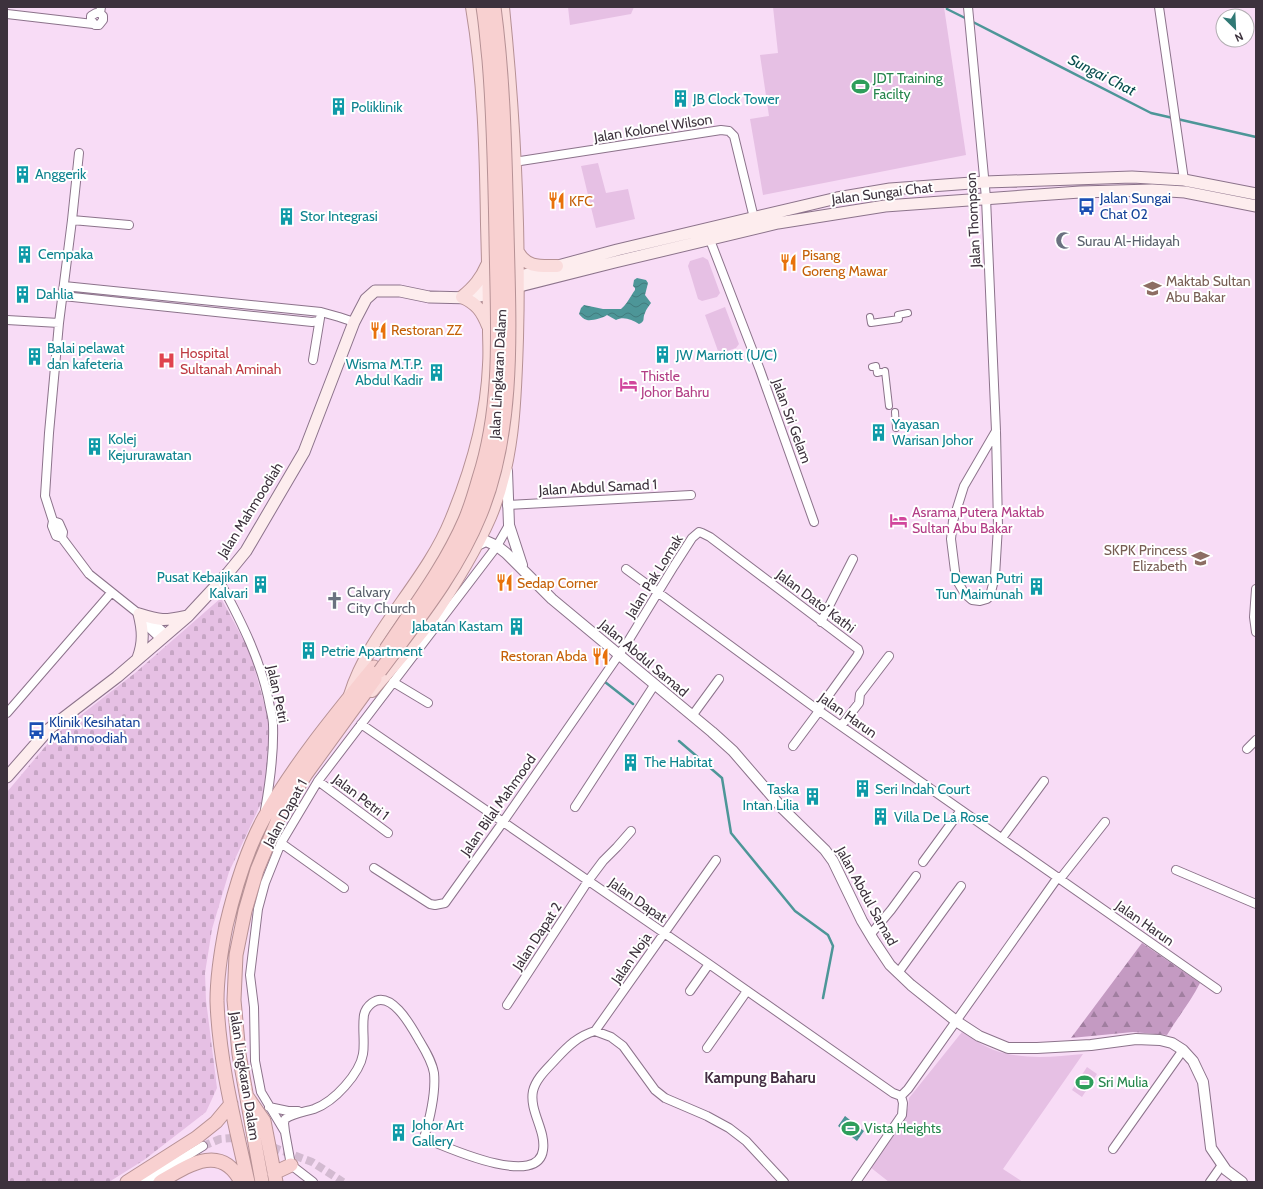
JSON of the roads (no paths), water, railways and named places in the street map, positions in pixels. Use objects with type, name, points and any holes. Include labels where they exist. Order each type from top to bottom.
[{"type":"highway","name":"Jalan Lingkaran Dalam","points":[[262,1182],[239,1054],[234,1000],[236,955],[245,911],[257,870],[279,817],[306,774],[334,737],[444,561],[465,519],[480,477],[490,435],[497,360],[495,182],[492,101],[483,7]]},
{"type":"highway","name":"Jalan Lingkaran Dalam","points":[[248,1182],[222,1054],[217,1001],[219,964],[230,912],[244,865],[264,819],[294,770],[349,698],[377,669],[436,595],[463,551],[483,507],[493,478],[503,432],[508,361],[505,154],[502,78],[494,7]]},
{"type":"highway","points":[[246,1096],[264,1120],[275,1178],[291,1166]]},
{"type":"highway","points":[[127,1182],[196,1138],[216,1122],[231,1104]]},
{"type":"highway","points":[[160,1182],[190,1164],[201,1161],[220,1162],[233,1168],[241,1182]]},
{"type":"main road","name":"Jalan Lingkaran Dalam","points":[[349,698],[356,676],[362,665],[440,544],[468,475],[482,418],[490,365],[486,158],[477,38],[472,7]]},
{"type":"main road","name":"Jalan Lingkaran Dalam","points":[[334,737],[427,625],[460,576],[490,516],[507,464],[514,410],[518,252],[510,78],[503,7]]},
{"type":"main road","points":[[477,38],[481,34],[492,31],[498,33],[503,38],[507,46]]},
{"type":"main road","name":"Jalan Sungai Chat","points":[[518,281],[557,266],[837,198],[890,189],[985,182],[1132,177],[1184,180],[1256,194]]},
{"type":"main road","name":"Jalan Sungai Chat","points":[[518,281],[710,240],[778,223],[886,206],[1080,192],[1152,190],[1185,192],[1256,206]]},
{"type":"main road","points":[[518,252],[524,261],[531,264],[557,266]]},
{"type":"main road","points":[[488,261],[483,275],[478,283],[462,297],[477,306],[489,329]]},
{"type":"main road","name":"Jalan Mahmoodiah","points":[[7,777],[49,729],[117,677],[188,616],[220,582],[246,551],[304,452],[354,322],[366,300],[375,291],[400,291],[429,296],[462,297],[473,291],[489,289],[518,281]]},
{"type":"main road","points":[[138,658],[141,652],[143,635],[138,614],[166,621],[188,616]]},
{"type":"street","name":"Jalan Thompson","points":[[968,7],[986,198],[996,431],[998,526],[995,569],[990,596],[987,599],[980,601],[972,600],[965,594],[956,579],[951,539],[953,521],[964,486],[996,431]]},
{"type":"street","points":[[1159,7],[1184,180]]},
{"type":"street","points":[[7,14],[97,25],[102,22],[103,16],[97,10]]},
{"type":"street","name":"Jalan Kolonel Wilson","points":[[514,162],[721,130],[729,131],[734,136],[754,218]]},
{"type":"street","points":[[79,153],[59,323],[45,496],[53,521],[59,523],[63,532],[62,538],[89,574],[138,614],[150,620],[164,637]]},
{"type":"street","points":[[72,220],[130,226]]},
{"type":"street","name":"Jalan Sri Gelam","points":[[710,240],[736,306],[814,522]]},
{"type":"street","points":[[64,286],[321,312],[354,322]]},
{"type":"street","points":[[62,296],[312,322],[319,321]]},
{"type":"street","points":[[313,360],[321,312]]},
{"type":"street","points":[[870,317],[871,323],[899,319],[898,315],[908,313]]},
{"type":"street","points":[[7,320],[59,323]]},
{"type":"street","points":[[872,367],[876,366],[877,373],[883,372],[888,406]]},
{"type":"street","points":[[895,412],[896,428]]},
{"type":"street","name":"Jalan Abdul Samad","points":[[507,464],[507,505],[509,525],[523,569]]},
{"type":"street","name":"Jalan Abdul Samad 1","points":[[507,505],[691,495]]},
{"type":"street","name":"Jalan Dapat 1","points":[[291,1166],[285,1132],[261,1092],[254,1060],[254,1007],[250,975],[258,909],[265,883],[281,843],[318,781],[497,546],[509,525]]},
{"type":"street","name":"Jalan Pak Lomak","points":[[618,654],[692,538],[699,532]]},
{"type":"street","name":"Jalan Dato’ Kathi","points":[[699,532],[702,532],[710,537],[855,647],[859,652],[849,669],[819,710]]},
{"type":"street","points":[[475,546],[486,541],[497,546]]},
{"type":"street","name":"Jalan Abdul Samad","points":[[497,546],[523,569],[552,599],[733,751],[783,808],[825,850],[833,861],[862,921],[890,965],[929,1000],[956,1021],[979,1036],[1008,1048],[1091,1045],[1136,1039],[1169,1042],[1183,1050],[1193,1061],[1203,1082],[1211,1148],[1222,1166],[1242,1182]]},
{"type":"street","points":[[821,622],[853,559]]},
{"type":"street","name":"Jalan Harun","points":[[626,569],[841,726],[1217,989]]},
{"type":"street","name":"Jalan Petri","points":[[220,582],[261,669],[268,696],[273,723],[271,774],[264,819]]},
{"type":"street","points":[[1256,589],[1254,618],[1256,632]]},
{"type":"street","points":[[7,713],[111,593]]},
{"type":"street","name":"Jalan Bilal Mahmood","points":[[374,868],[430,904],[435,905],[445,903],[503,822],[618,654]]},
{"type":"street","points":[[841,726],[860,703],[860,694],[889,656]]},
{"type":"street","points":[[692,716],[719,679]]},
{"type":"street","points":[[393,682],[428,703]]},
{"type":"street","points":[[575,807],[645,699],[656,685]]},
{"type":"street","points":[[793,746],[819,710]]},
{"type":"street","name":"Jalan Dapat","points":[[361,724],[893,1093],[901,1096]]},
{"type":"street","points":[[1247,749],[1256,740]]},
{"type":"street","name":"Jalan Petri 1","points":[[318,781],[388,834]]},
{"type":"street","points":[[1002,838],[1044,781]]},
{"type":"street","points":[[923,862],[961,810]]},
{"type":"street","points":[[856,1182],[902,1115],[903,1103],[901,1096],[908,1089],[1059,878],[1104,822]]},
{"type":"street","name":"Jalan Dapat 2","points":[[507,1005],[588,881],[603,861],[631,831]]},
{"type":"street","points":[[281,843],[344,888]]},
{"type":"street","name":"Jalan Noja","points":[[596,1031],[716,860]]},
{"type":"street","points":[[1176,870],[1256,904]]},
{"type":"street","points":[[870,935],[916,876]]},
{"type":"street","points":[[898,973],[961,886]]},
{"type":"street","points":[[690,991],[709,964]]},
{"type":"street","points":[[707,1048],[747,991]]},
{"type":"street","points":[[285,1132],[284,1123],[286,1119],[301,1112],[315,1108],[327,1101],[346,1086],[359,1065],[363,1054],[364,1015],[368,1006],[376,1000],[383,1000],[390,1002],[412,1028],[429,1058],[434,1072],[433,1099],[424,1138],[468,1157],[501,1167],[527,1168],[537,1163],[543,1150],[539,1125],[532,1099],[533,1089],[538,1080],[568,1046],[579,1038],[596,1031],[611,1037],[623,1046],[654,1090],[665,1098],[707,1116],[729,1128],[746,1141],[784,1182]]},
{"type":"street","points":[[1113,1149],[1183,1050]]},
{"type":"street","points":[[269,1107],[301,1112]]},
{"type":"street","points":[[144,1182],[202,1146]]},
{"type":"street","points":[[291,1166],[313,1182]]},
{"type":"street","points":[[1210,1182],[1222,1166]]},
{"type":"water","points":[[637,278],[646,280],[648,283],[645,295],[651,303],[646,310],[641,323],[639,324],[625,318],[616,320],[607,315],[597,319],[587,320],[579,314],[584,305],[603,309],[621,309],[627,303],[635,290],[633,286],[634,280]]},
{"type":"water","name":"Vista Heights","points":[[845,1116],[864,1131],[857,1141],[838,1126]]},
{"type":"waterway","name":"Sungai Chat","points":[[947,7],[947,9],[967,19]]},
{"type":"waterway","name":"Sungai Chat","points":[[971,21],[1151,113],[1256,137]]},
{"type":"waterway","points":[[605,682],[633,704]]},
{"type":"waterway","points":[[679,741],[722,778],[731,833],[795,911],[828,935],[833,946],[823,998]]},
{"type":"tunnel","points":[[203,1146],[220,1139],[232,1138],[267,1145],[312,1162],[343,1182]]},
{"type":"place","name":"JDT Training Facilty","points":[[860,86]]},
{"type":"place","name":"JB Clock Tower","points":[[680,99]]},
{"type":"place","name":"Poliklinik","points":[[338,107]]},
{"type":"place","name":"Anggerik","points":[[22,174]]},
{"type":"place","name":"KFC","points":[[556,201]]},
{"type":"place","name":"Jalan Sungai Chat 02","points":[[1087,206]]},
{"type":"place","name":"Stor Integrasi","points":[[287,216]]},
{"type":"place","name":"Surau Al-Hidayah","points":[[1064,241]]},
{"type":"place","name":"Cempaka","points":[[25,254]]},
{"type":"place","name":"Pisang Goreng Mawar","points":[[789,263]]},
{"type":"place","name":"Maktab Sultan Abu Bakar","points":[[1153,289]]},
{"type":"place","name":"Dahlia","points":[[23,294]]},
{"type":"place","name":"Restoran ZZ","points":[[378,330]]},
{"type":"place","name":"JW Marriott (U/C)","points":[[663,355]]},
{"type":"place","name":"Balai pelawat dan kafeteria","points":[[34,356]]},
{"type":"place","name":"Hospital Sultanah Aminah","points":[[167,361]]},
{"type":"place","name":"Wisma M.T.P. Abdul Kadir","points":[[436,372]]},
{"type":"place","name":"Thistle Johor Bahru","points":[[628,384]]},
{"type":"place","name":"Yayasan Warisan Johor","points":[[879,432]]},
{"type":"place","name":"Kolej Kejururawatan","points":[[95,447]]},
{"type":"place","name":"Asrama Putera Maktab Sultan Abu Bakar","points":[[899,520]]},
{"type":"place","name":"SKPK Princess Elizabeth","points":[[1200,558]]},
{"type":"place","name":"Sedap Corner","points":[[504,583]]},
{"type":"place","name":"Pusat Kebajikan Kalvari","points":[[261,585]]},
{"type":"place","name":"Dewan Putri Tun Maimunah","points":[[1036,586]]},
{"type":"place","name":"Calvary City Church","points":[[334,600]]},
{"type":"place","name":"Jabatan Kastam","points":[[516,626]]},
{"type":"place","name":"Petrie Apartment","points":[[308,651]]},
{"type":"place","name":"Restoran Abda","points":[[600,656]]},
{"type":"place","name":"Klinik Kesihatan Mahmoodiah","points":[[36,730]]},
{"type":"place","name":"The Habitat","points":[[631,762]]},
{"type":"place","name":"Seri Indah Court","points":[[862,789]]},
{"type":"place","name":"Taska Intan Lilia","points":[[812,797]]},
{"type":"place","name":"Villa De La Rose","points":[[881,817]]},
{"type":"place","name":"Sri Mulia","points":[[1085,1082]]},
{"type":"place","name":"Vista Heights","points":[[851,1128]]},
{"type":"place","name":"Johor Art Gallery","points":[[399,1133]]},
{"type":"district","name":"Kampung Baharu","points":[[760,1078]]}]
